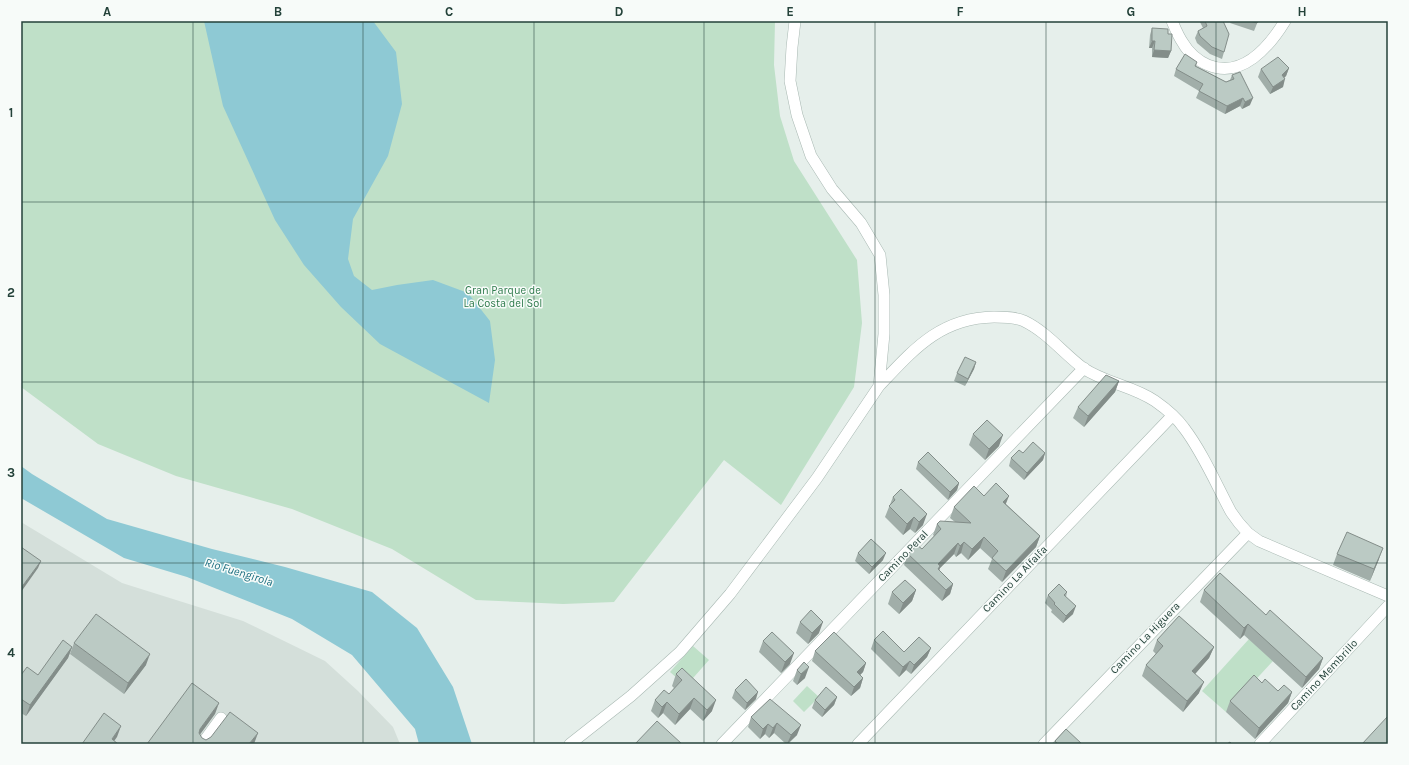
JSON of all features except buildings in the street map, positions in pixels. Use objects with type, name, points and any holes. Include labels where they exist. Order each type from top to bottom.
[{"type":"street","points":[[795,21],[790,81],[797,115],[811,156],[832,189],[861,223],[880,255],[884,295],[884,334],[879,386]]},
{"type":"street","points":[[1172,21],[1183,44],[1200,61],[1217,69],[1233,68],[1251,60],[1267,46],[1285,21]]},
{"type":"street","points":[[570,744],[631,696],[680,652],[730,594],[817,478],[879,386],[912,352],[929,338],[966,320],[982,317],[1005,317],[1023,320],[1038,330],[1084,368],[1098,376],[1127,387],[1154,401],[1183,426],[1231,512],[1248,533],[1270,546],[1388,596]]},
{"type":"street","name":"Camino Peral","points":[[722,744],[1084,368]]},
{"type":"street","name":"Camino La Alfalfa","points":[[858,744],[1172,416]]},
{"type":"street","name":"Camino La Higuera","points":[[1044,744],[1248,533]]},
{"type":"street","name":"Camino Membrillo","points":[[1260,744],[1388,606]]},
{"type":"street","points":[[202,744],[221,718]]},
{"type":"shaded area","points":[[21,522],[122,583],[243,621],[325,661],[358,691],[393,727],[400,744],[21,744]]},
{"type":"green space","name":"Gran Parque de La Costa del Sol","points":[[21,21],[775,21],[774,65],[780,116],[794,161],[857,260],[862,323],[854,387],[781,505],[724,460],[614,602],[563,604],[476,600],[392,549],[292,509],[176,476],[98,444],[21,387]]},
{"type":"green space","points":[[1249,639],[1273,661],[1226,712],[1202,691]]},
{"type":"green space","points":[[693,646],[709,660],[686,686],[670,672]]},
{"type":"green space","points":[[807,686],[819,697],[804,712],[793,701]]},
{"type":"water","points":[[204,21],[373,21],[396,52],[402,104],[388,156],[353,219],[348,259],[354,276],[372,290],[433,280],[468,293],[490,321],[495,360],[489,403],[380,344],[341,307],[304,265],[275,220],[223,106]]},
{"type":"water","name":"Rio Fuengirola","points":[[21,466],[107,519],[372,592],[417,628],[453,687],[472,744],[419,744],[415,729],[352,655],[292,619],[187,577],[124,558],[21,498]]}]
